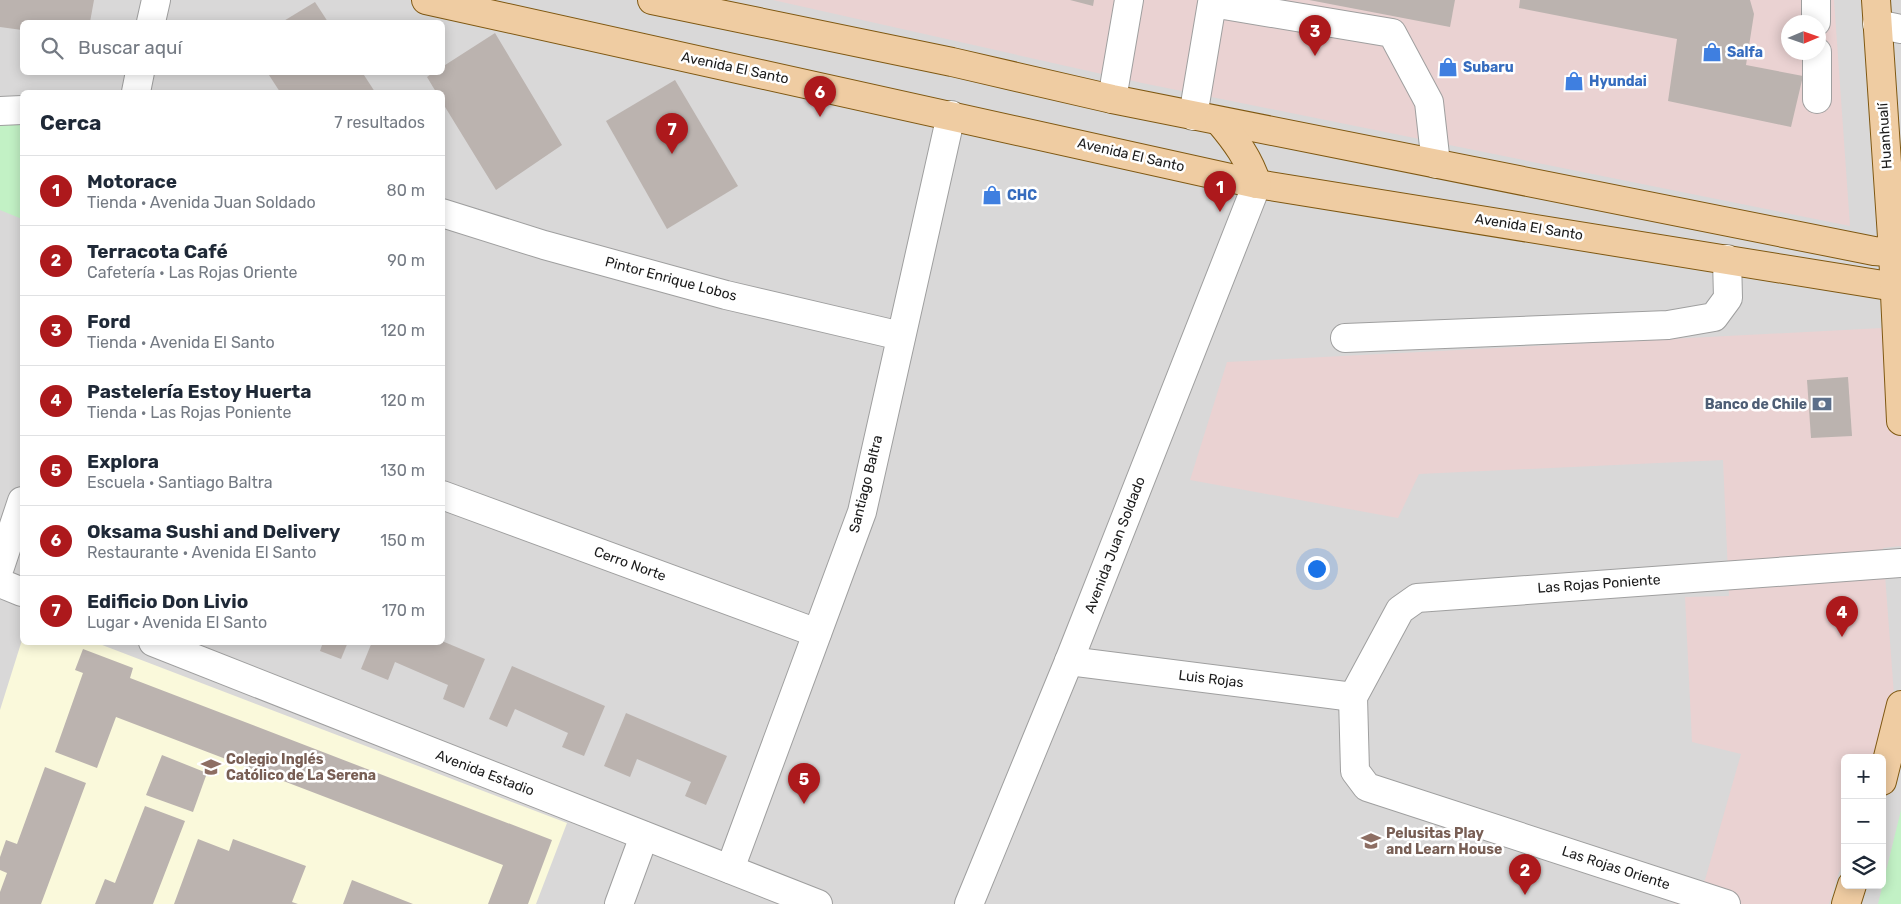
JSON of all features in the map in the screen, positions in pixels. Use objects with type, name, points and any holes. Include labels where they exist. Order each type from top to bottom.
[{"type":"main road","name":"Avenida El Santo","points":[[426,0],[1257,184],[1898,288]]},
{"type":"main road","points":[[652,0],[952,62],[1112,100],[1874,251],[1897,253]]},
{"type":"main road","name":"Huanhualí","points":[[1885,17],[1897,253],[1901,421]]},
{"type":"main road","points":[[1220,121],[1243,151],[1257,184]]},
{"type":"main road","points":[[1886,765],[1901,705]]},
{"type":"main road","points":[[1846,904],[1851,889]]},
{"type":"street","points":[[152,20],[156,0]]},
{"type":"street","points":[[1112,100],[1129,0]]},
{"type":"street","points":[[1816,0],[1816,15]]},
{"type":"street","points":[[1193,116],[1212,2],[1392,33],[1429,102],[1436,164]]},
{"type":"street","points":[[1817,60],[1817,98]]},
{"type":"street","points":[[136,90],[139,75]]},
{"type":"street","points":[[0,111],[20,110]]},
{"type":"street","name":"Santiago Baltra","points":[[730,869],[862,512],[951,115]]},
{"type":"street","name":"Avenida Juan Soldado","points":[[969,904],[1069,661],[1257,184]]},
{"type":"street","name":"Pintor Enrique Lobos","points":[[445,214],[544,245],[726,295],[901,336]]},
{"type":"street","points":[[1344,338],[1668,325],[1714,317],[1728,298],[1727,259]]},
{"type":"street","name":"Cerro Norte","points":[[445,496],[817,633]]},
{"type":"street","points":[[0,567],[20,507]]},
{"type":"street","name":"Las Rojas Poniente","points":[[1353,698],[1400,610],[1417,598],[1901,563]]},
{"type":"street","points":[[0,583],[20,591]]},
{"type":"street","name":"Avenida Estadio","points":[[160,645],[818,904]]},
{"type":"street","name":"Luis Rojas","points":[[1069,661],[1353,698]]},
{"type":"street","name":"Las Rojas Oriente","points":[[1353,698],[1355,770],[1367,788],[1726,904]]},
{"type":"street","points":[[619,904],[644,836]]},
{"type":"shaded area","points":[[0,0],[1901,0],[1901,904],[0,904]]},
{"type":"shaded area","points":[[773,0],[1834,0],[1850,226],[1142,83]]},
{"type":"shaded area","points":[[1901,327],[1901,546],[1883,548],[1894,695],[1875,754],[1841,754],[1841,866],[1829,904],[1674,904],[1705,880],[1741,754],[1692,742],[1685,597],[1729,596],[1723,460],[1419,474],[1398,518],[1190,480],[1227,362]]},
{"type":"shaded area","name":"Colegio Inglés Católico de La Serena","points":[[20,645],[102,645],[567,823],[536,904],[0,904],[0,710]]},
{"type":"green space","points":[[0,120],[20,120],[20,218],[0,210]]},
{"type":"green space","points":[[1901,810],[1901,904],[1878,904],[1882,889],[1886,889],[1886,871]]},
{"type":"building","points":[[0,0],[94,0],[90,20],[20,20],[20,30],[0,27]]},
{"type":"building","points":[[1070,0],[1094,0],[1093,6]]},
{"type":"building","points":[[1309,0],[1455,0],[1450,27]]},
{"type":"building","name":"Salfa","points":[[1520,0],[1750,0],[1754,14],[1746,65],[1803,76],[1791,127],[1668,101],[1677,39],[1519,8]]},
{"type":"building","points":[[315,2],[327,20],[285,20]]},
{"type":"building","points":[[495,33],[562,145],[496,190],[445,107],[445,90],[435,90],[427,77],[430,75],[445,75],[445,65]]},
{"type":"building","points":[[269,75],[364,75],[374,90],[279,90]]},
{"type":"building","points":[[675,80],[738,186],[667,229],[606,121]]},
{"type":"building","points":[[1848,377],[1852,436],[1811,438],[1807,380]]},
{"type":"building","points":[[445,642],[485,659],[464,708],[443,699],[448,685],[395,662],[388,680],[361,669],[371,645],[445,645]]},
{"type":"building","points":[[322,645],[347,645],[341,659],[320,651]]},
{"type":"building","points":[[83,649],[133,668],[130,678],[552,840],[528,904],[488,904],[503,865],[116,717],[97,768],[55,752],[83,673],[75,670]]},
{"type":"building","points":[[512,666],[605,706],[584,756],[562,747],[568,733],[515,709],[507,727],[489,719]]},
{"type":"building","points":[[626,713],[727,756],[706,805],[685,796],[691,782],[637,759],[630,777],[604,766]]},
{"type":"building","points":[[162,755],[207,773],[193,812],[146,795]]},
{"type":"building","points":[[45,767],[86,783],[41,904],[0,904],[0,892],[7,873],[0,870],[0,857],[6,840],[17,844]]},
{"type":"building","points":[[145,806],[185,821],[153,904],[95,904],[105,879],[115,883]]},
{"type":"building","points":[[198,839],[229,851],[233,839],[306,866],[292,902],[298,904],[174,904]]},
{"type":"building","points":[[352,880],[413,904],[343,904]]},
{"type":"place","name":"Salfa","points":[[1712,52]]},
{"type":"place","name":"Ford","points":[[1315,56]]},
{"type":"place","name":"Subaru","points":[[1448,67]]},
{"type":"place","name":"Hyundai","points":[[1574,81]]},
{"type":"place","name":"Oksama Sushi and Delivery","points":[[820,117]]},
{"type":"place","name":"Edificio Don Livio","points":[[672,154]]},
{"type":"place","name":"CHC","points":[[992,195]]},
{"type":"place","name":"Motorace","points":[[1220,212]]},
{"type":"place","name":"Banco de Chile","points":[[1822,404]]},
{"type":"place","name":"Pastelería Estoy Huerta","points":[[1842,637]]},
{"type":"place","name":"Colegio Inglés Católico de La Serena","points":[[211,767]]},
{"type":"place","name":"Explora","points":[[804,804]]},
{"type":"place","name":"Pelusitas Play and Learn House","points":[[1371,841]]},
{"type":"place","name":"Terracota Café","points":[[1525,895]]}]
